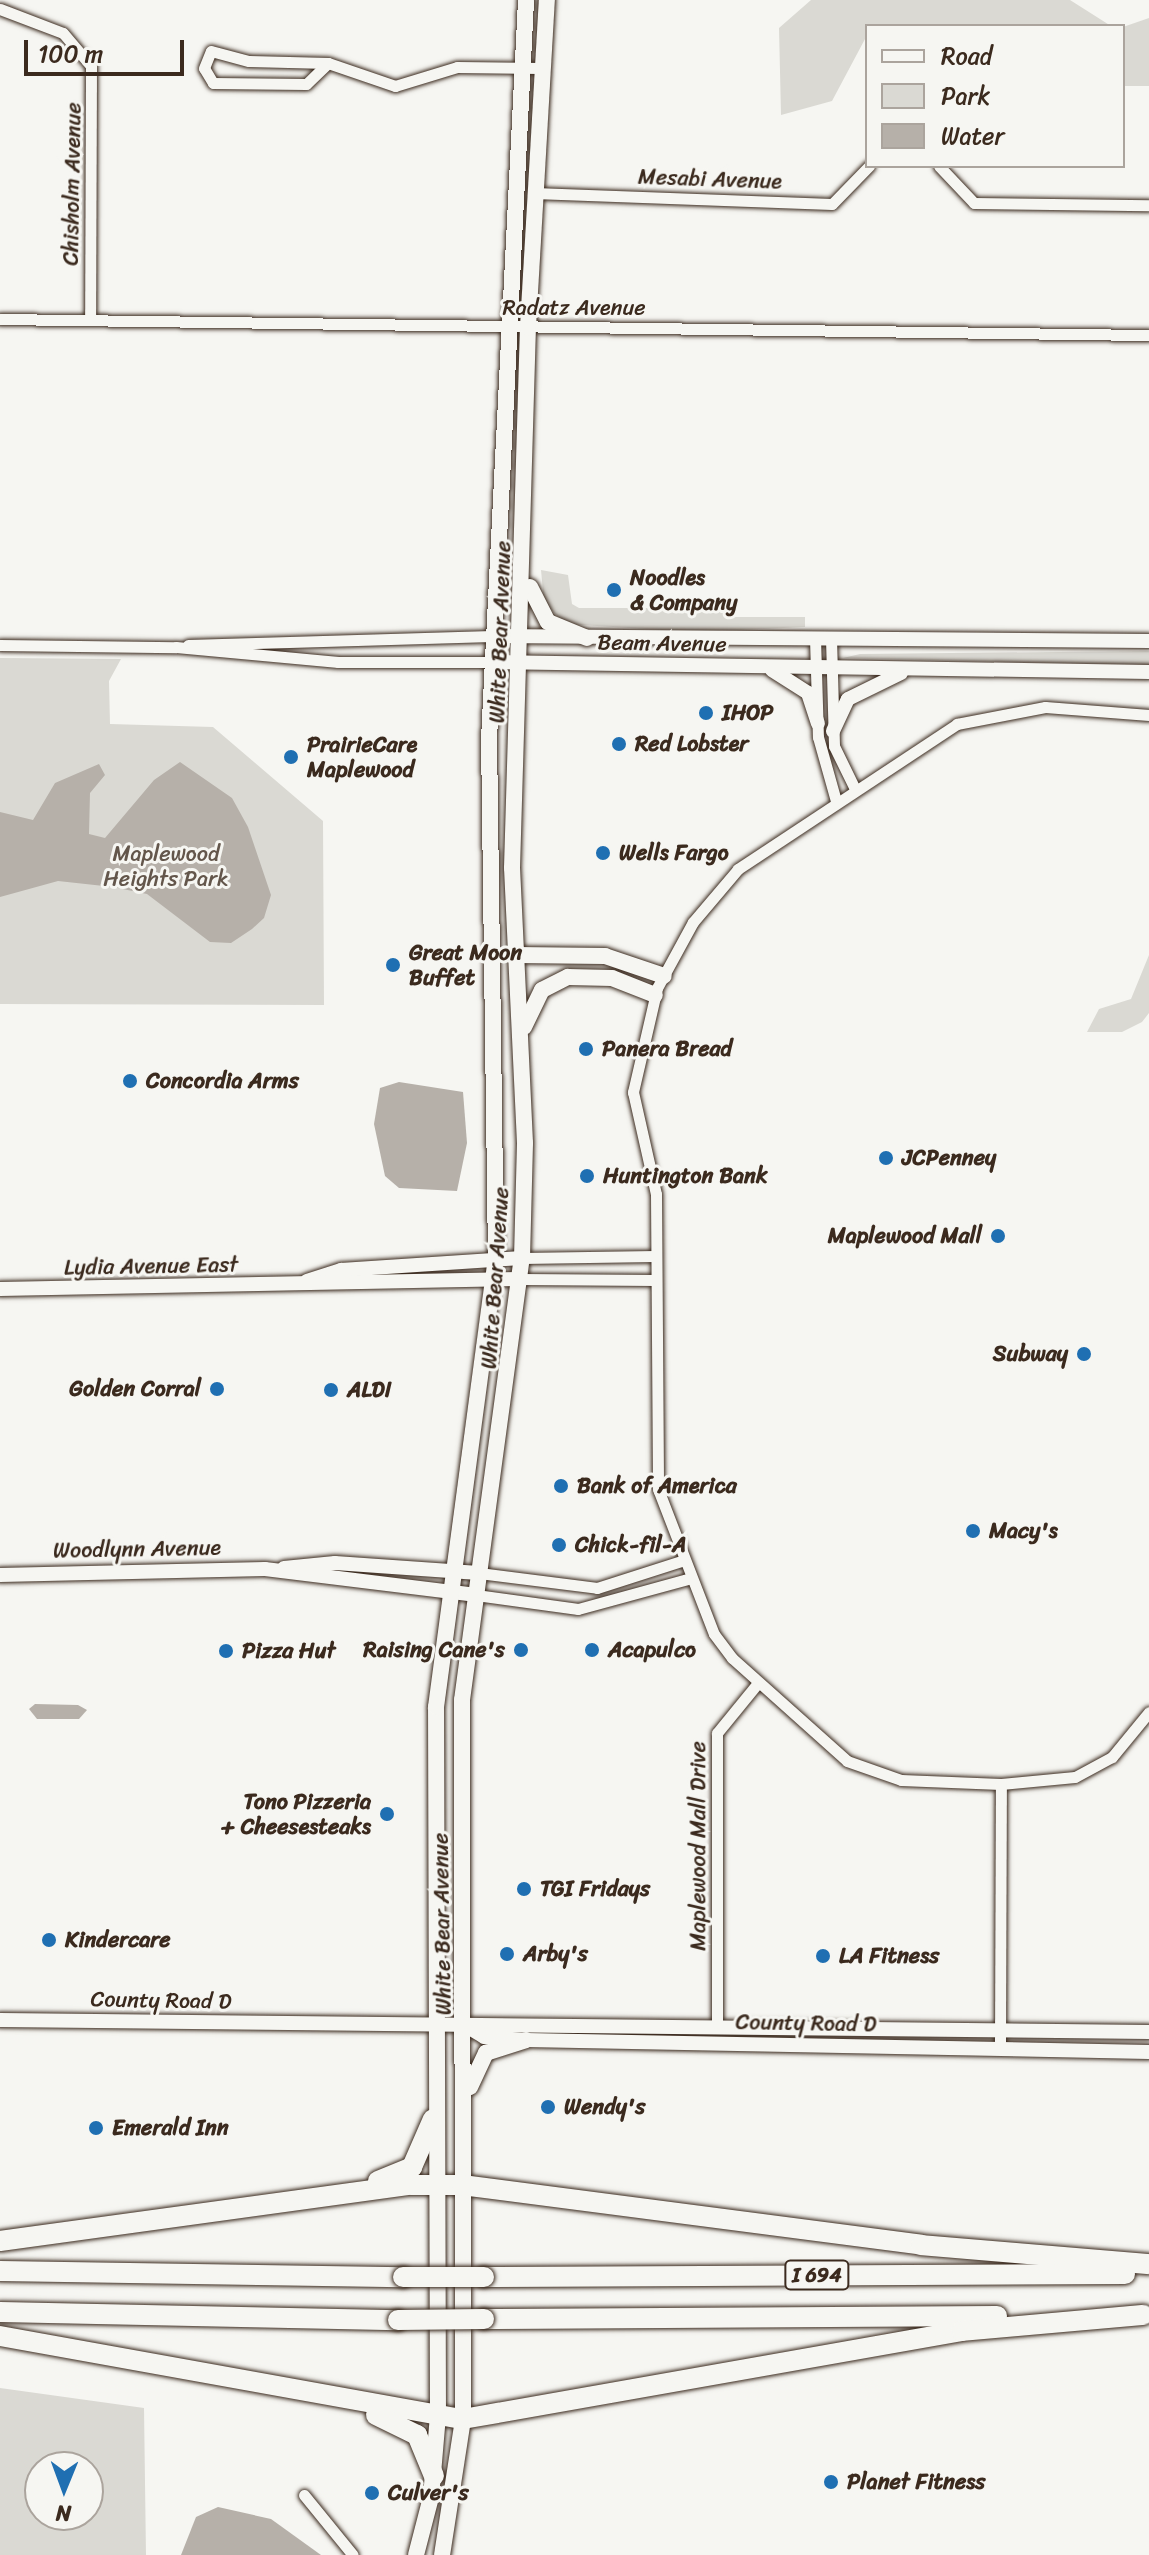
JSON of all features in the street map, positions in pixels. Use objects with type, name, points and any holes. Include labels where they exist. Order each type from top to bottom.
[{"type":"highway","points":[[317,2197],[412,2167],[433,2119]]},
{"type":"highway","points":[[0,2241],[432,2184],[462,2185],[921,2245],[1149,2264]]},
{"type":"highway","name":"I 694","points":[[0,2271],[403,2277],[1149,2274]]},
{"type":"highway","name":"I 694","points":[[0,2312],[398,2320],[1146,2315]]},
{"type":"highway","points":[[0,2336],[463,2419],[962,2331],[1146,2315]]},
{"type":"highway","points":[[166,2366],[393,2418],[423,2442],[434,2476]]},
{"type":"main road","name":"White Bear Avenue","points":[[416,2555],[434,2476],[438,2415],[432,2184],[435,1745],[450,1591],[496,1258],[491,662],[519,67],[526,0]]},
{"type":"main road","name":"White Bear Avenue","points":[[442,2555],[463,2419],[462,2185],[466,2026],[461,1735],[476,1595],[522,1258],[521,1048],[516,955],[521,663],[526,562],[528,327],[540,68],[547,0]]},
{"type":"main road","points":[[526,562],[542,616],[587,638]]},
{"type":"main road","points":[[516,955],[605,956],[664,976]]},
{"type":"main road","points":[[521,1048],[527,1011],[553,982],[597,976],[655,995]]},
{"type":"main road","points":[[465,2099],[486,2053],[526,2040]]},
{"type":"street","name":"Chisholm Avenue","points":[[0,9],[63,33],[91,66],[90,320]]},
{"type":"street","points":[[328,63],[306,84],[213,83],[204,68],[211,51],[249,61],[328,63],[395,86],[457,67],[540,68]]},
{"type":"street","name":"Mesabi Avenue","points":[[534,193],[832,204],[867,168]]},
{"type":"street","points":[[941,168],[974,203],[1149,205]]},
{"type":"street","name":"Radatz Avenue","points":[[0,319],[1149,335]]},
{"type":"street","name":"Beam Avenue","points":[[176,647],[275,638],[492,636],[1149,641]]},
{"type":"street","points":[[815,638],[826,667],[833,731],[855,789]]},
{"type":"street","points":[[831,638],[818,723],[823,767],[836,801]]},
{"type":"street","name":"Beam Avenue","points":[[0,645],[176,647],[338,662],[1149,672]]},
{"type":"street","points":[[764,667],[800,684],[818,723]]},
{"type":"street","points":[[833,731],[848,699],[868,684],[915,670]]},
{"type":"street","points":[[1149,715],[1045,707],[978,717],[836,801],[732,875],[693,922],[655,995],[633,1092],[656,1194],[652,1456],[684,1560],[714,1634],[757,1684],[868,1772],[1001,1784],[1055,1782],[1095,1768],[1133,1737],[1149,1712]]},
{"type":"street","points":[[522,1258],[655,1256]]},
{"type":"street","name":"Lydia Avenue East","points":[[303,1282],[341,1270],[522,1258]]},
{"type":"street","points":[[521,1279],[655,1280]]},
{"type":"street","name":"Lydia Avenue East","points":[[0,1289],[521,1279]]},
{"type":"street","points":[[479,1573],[597,1588],[684,1560]]},
{"type":"street","name":"Woodlynn Avenue","points":[[275,1570],[320,1562],[479,1573]]},
{"type":"street","name":"Woodlynn Avenue","points":[[0,1575],[275,1570],[476,1595]]},
{"type":"street","points":[[476,1595],[578,1609],[691,1578]]},
{"type":"street","name":"Maplewood Mall Drive","points":[[717,2023],[717,1733],[757,1684]]},
{"type":"street","points":[[1000,2048],[1001,1784]]},
{"type":"street","name":"County Road D","points":[[0,2020],[466,2026],[485,2019],[1149,2032]]},
{"type":"street","name":"County Road D","points":[[466,2026],[484,2037],[526,2040],[1149,2052]]},
{"type":"street","points":[[304,2495],[353,2555]]},
{"type":"green space","points":[[811,0],[1070,0],[1108,24],[865,24],[865,39],[832,101],[781,115],[779,28]]},
{"type":"green space","points":[[1149,18],[1149,86],[1125,86],[1125,26]]},
{"type":"green space","points":[[541,570],[568,575],[572,604],[579,608],[731,608],[731,617],[805,617],[805,627],[694,632],[565,624],[544,602]]},
{"type":"green space","points":[[1149,651],[1149,665],[843,658],[860,654]]},
{"type":"green space","name":"Maplewood Heights Park","points":[[0,658],[121,659],[109,681],[110,724],[213,727],[323,821],[324,1005],[0,1004]]},
{"type":"green space","points":[[1149,955],[1149,1013],[1142,1022],[1122,1032],[1087,1032],[1099,1009],[1131,999]]},
{"type":"green space","points":[[0,2388],[144,2408],[146,2555],[0,2555]]},
{"type":"water","points":[[180,762],[232,798],[248,827],[271,895],[264,918],[252,929],[231,943],[210,942],[147,894],[113,887],[58,881],[0,897],[0,812],[33,820],[55,783],[99,764],[105,775],[90,793],[89,834],[105,838],[154,780]]},
{"type":"water","points":[[399,1082],[463,1092],[467,1143],[457,1191],[399,1188],[385,1176],[374,1124],[380,1088]]},
{"type":"water","points":[[35,1704],[78,1705],[87,1710],[79,1719],[37,1719],[29,1709]]},
{"type":"water","points":[[218,2507],[271,2519],[321,2555],[181,2555],[196,2517]]},
{"type":"place","name":"Noodles & Company","points":[[614,590]]},
{"type":"place","name":"IHOP","points":[[706,713]]},
{"type":"place","name":"Red Lobster","points":[[619,744]]},
{"type":"place","name":"PrairieCare Maplewood","points":[[291,757]]},
{"type":"place","name":"Wells Fargo","points":[[603,853]]},
{"type":"place","name":"Great Moon Buffet","points":[[393,965]]},
{"type":"place","name":"Panera Bread","points":[[586,1049]]},
{"type":"place","name":"Concordia Arms","points":[[130,1081]]},
{"type":"place","name":"JCPenney","points":[[886,1158]]},
{"type":"place","name":"Huntington Bank","points":[[587,1176]]},
{"type":"place","name":"Maplewood Mall","points":[[998,1236]]},
{"type":"place","name":"Subway","points":[[1084,1354]]},
{"type":"place","name":"Golden Corral","points":[[217,1389]]},
{"type":"place","name":"ALDI","points":[[331,1390]]},
{"type":"place","name":"Bank of America","points":[[561,1486]]},
{"type":"place","name":"Macy's","points":[[973,1531]]},
{"type":"place","name":"Chick-fil-A","points":[[559,1545]]},
{"type":"place","name":"Raising Cane's","points":[[521,1650]]},
{"type":"place","name":"Acapulco","points":[[592,1650]]},
{"type":"place","name":"Pizza Hut","points":[[226,1651]]},
{"type":"place","name":"Tono Pizzeria + Cheesesteaks","points":[[387,1814]]},
{"type":"place","name":"TGI Fridays","points":[[524,1889]]},
{"type":"place","name":"Kindercare","points":[[49,1940]]},
{"type":"place","name":"Arby's","points":[[507,1954]]},
{"type":"place","name":"LA Fitness","points":[[823,1956]]},
{"type":"place","name":"Wendy's","points":[[548,2107]]},
{"type":"place","name":"Emerald Inn","points":[[96,2128]]},
{"type":"place","name":"Planet Fitness","points":[[831,2482]]},
{"type":"place","name":"Culver's","points":[[372,2493]]}]
